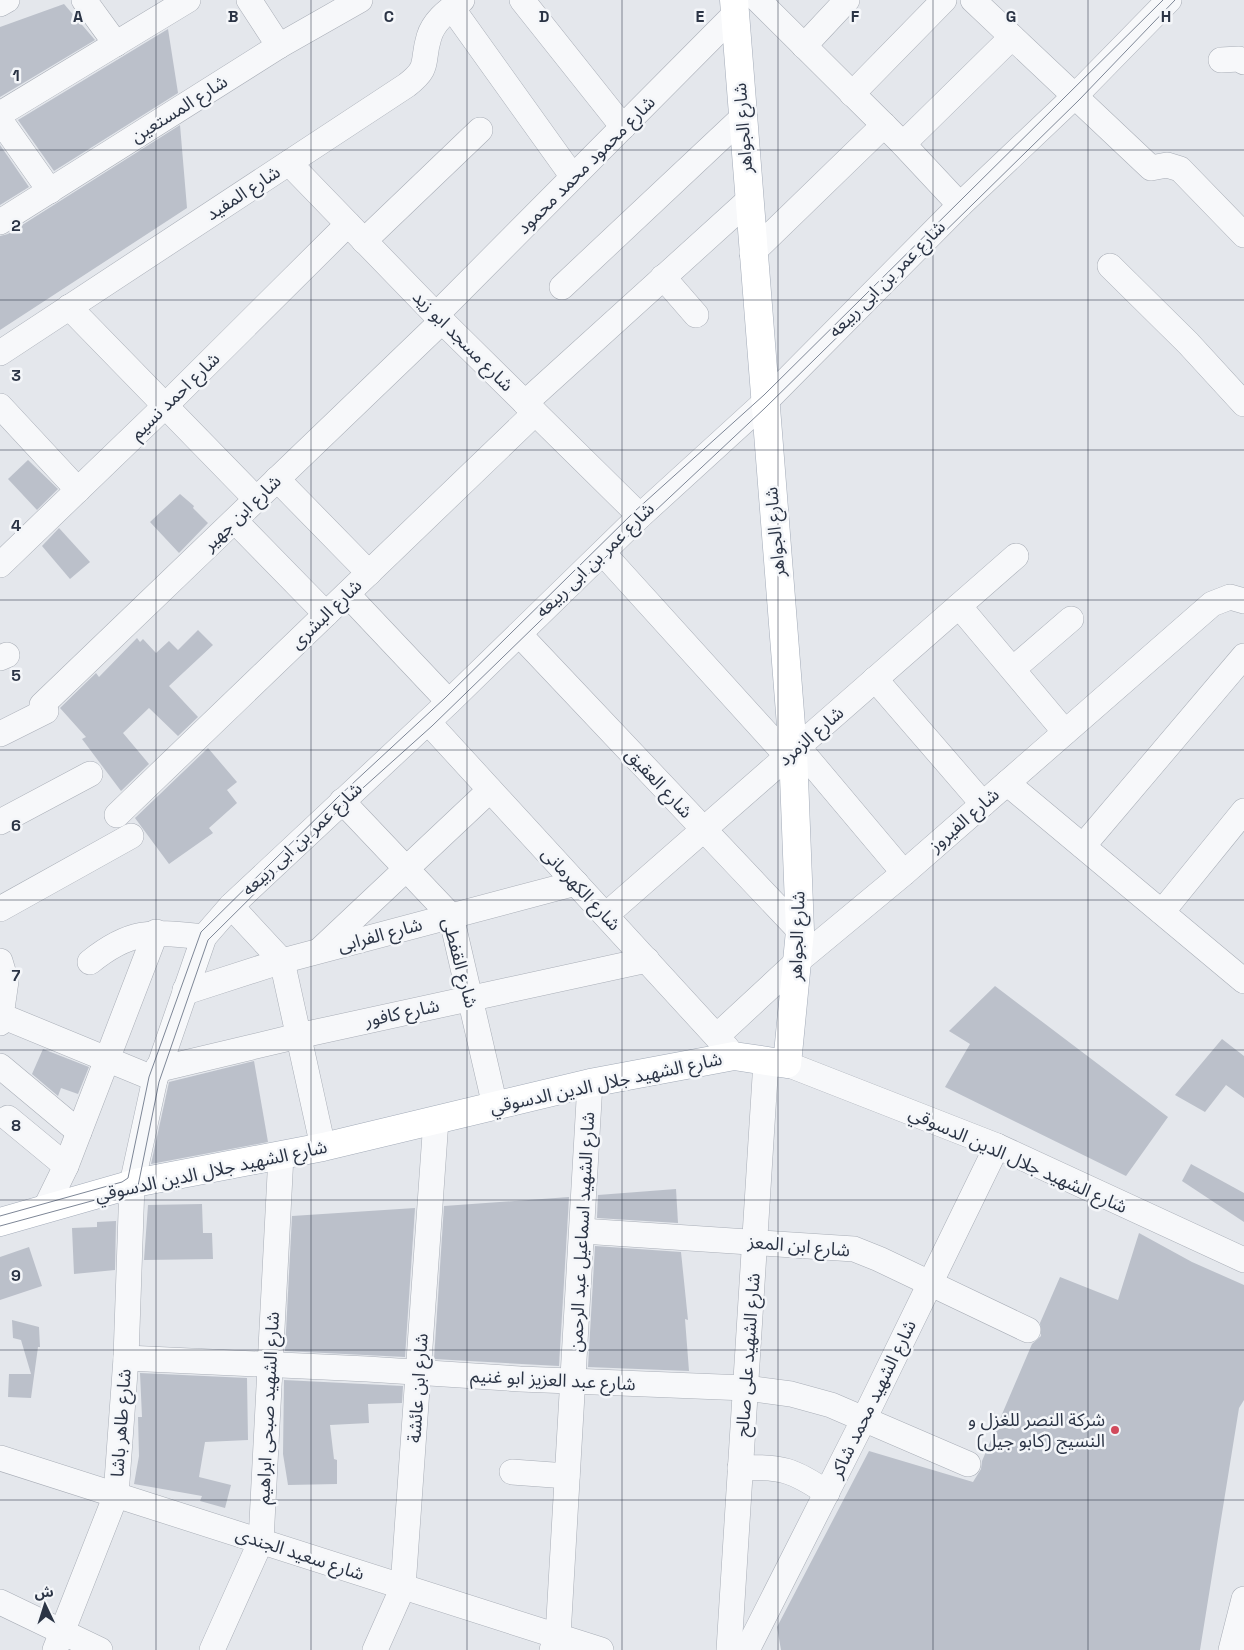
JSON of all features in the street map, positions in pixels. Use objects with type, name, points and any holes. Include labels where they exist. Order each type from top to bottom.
[{"type":"main road","name":"شارع الجواهر","points":[[735,7],[752,253],[793,752],[800,931],[799,960],[776,1062]]},
{"type":"main road","name":"شارع الشهيد جلال الدين الدسوقي","points":[[0,1222],[132,1184],[323,1147],[590,1083],[726,1046],[776,1062]]},
{"type":"street","points":[[0,4],[8,0]]},
{"type":"street","points":[[84,0],[116,44]]},
{"type":"street","points":[[0,114],[188,0]]},
{"type":"street","points":[[249,0],[280,46]]},
{"type":"street","name":"شارع المستعين","points":[[0,222],[280,46],[360,0]]},
{"type":"street","points":[[522,0],[623,127]]},
{"type":"street","points":[[758,0],[903,144],[960,205]]},
{"type":"street","points":[[804,46],[847,0]]},
{"type":"street","points":[[852,94],[944,0]]},
{"type":"street","name":"شارع عمر بن ابى ربيعه","points":[[132,1184],[157,1073],[185,990],[204,937],[231,906],[449,702],[640,516],[765,402],[960,205],[1077,98],[1169,0]]},
{"type":"street","points":[[983,3],[1012,37],[1151,168],[1167,165],[1180,169],[1244,235]]},
{"type":"street","points":[[458,4],[573,177]]},
{"type":"street","name":"شارع المفيد","points":[[0,353],[422,73],[429,36],[438,20],[458,4]]},
{"type":"street","name":"شارع محمود محمد محمود","points":[[439,318],[623,127],[735,7]]},
{"type":"street","points":[[903,144],[1012,37]]},
{"type":"street","points":[[562,287],[743,117]]},
{"type":"street","points":[[0,120],[50,191]]},
{"type":"street","points":[[752,253],[884,125]]},
{"type":"street","name":"شارع احمد نسيم","points":[[0,565],[165,406],[356,233],[480,130]]},
{"type":"street","name":"شارع مسجد ابو زيد","points":[[289,163],[439,318],[640,516]]},
{"type":"street","name":"شارع البشرى","points":[[117,815],[369,573],[530,408],[664,278],[749,200]]},
{"type":"street","points":[[1110,266],[1188,344],[1244,404]]},
{"type":"street","points":[[664,278],[696,315]]},
{"type":"street","points":[[69,307],[256,500]]},
{"type":"street","name":"شارع ابن جهير","points":[[0,734],[44,708],[439,318]]},
{"type":"street","points":[[0,406],[78,490]]},
{"type":"street","points":[[277,480],[369,573]]},
{"type":"street","points":[[235,520],[326,614]]},
{"type":"street","points":[[603,553],[793,752],[904,873]]},
{"type":"street","name":"شارع الزمرد","points":[[606,916],[1016,556]]},
{"type":"street","points":[[347,594],[449,702]]},
{"type":"street","name":"شارع الفيروز","points":[[726,1046],[799,960],[904,873],[1212,604],[1230,597],[1244,601]]},
{"type":"street","points":[[959,606],[1065,732]]},
{"type":"street","points":[[1013,669],[1071,618]]},
{"type":"street","name":"شارع العقيق","points":[[519,634],[800,931]]},
{"type":"street","points":[[1083,846],[1244,656]]},
{"type":"street","points":[[875,679],[983,804]]},
{"type":"street","name":"شارع الكهرمانى","points":[[428,722],[726,1046]]},
{"type":"street","points":[[0,822],[90,774]]},
{"type":"street","points":[[1007,783],[1162,912],[1242,974]]},
{"type":"street","points":[[319,951],[490,790]]},
{"type":"street","name":"شارع القفطى","points":[[342,801],[451,916],[495,1106]]},
{"type":"street","points":[[1162,912],[1244,812]]},
{"type":"street","points":[[0,909],[131,836]]},
{"type":"street","name":"شارع الفرابى","points":[[185,990],[189,991],[282,961],[576,883]]},
{"type":"street","points":[[231,906],[282,961],[323,1147]]},
{"type":"street","points":[[45,1209],[66,1166],[156,932]]},
{"type":"street","points":[[90,962],[110,947],[132,936],[156,932],[204,937]]},
{"type":"street","name":"شارع كافور","points":[[157,1073],[164,1068],[298,1036],[647,960]]},
{"type":"street","points":[[2,976],[1,1020],[107,1060],[157,1073]]},
{"type":"street","name":"شارع الشهيد جلال الدين الدسوقي","points":[[776,1062],[996,1146],[1244,1260]]},
{"type":"street","name":"شارع الشهيد على صالح","points":[[729,1650],[755,1241],[776,1062]]},
{"type":"street","points":[[0,1066],[79,1132]]},
{"type":"street","name":"شارع الشهيد اسماعيل عبد الرحمن","points":[[555,1643],[573,1380],[590,1083]]},
{"type":"street","points":[[8,1118],[66,1166]]},
{"type":"street","name":"شارع ابن عائشة","points":[[375,1650],[403,1587],[436,1120]]},
{"type":"street","name":"شارع الشهيد محمد شاكر","points":[[747,1650],[864,1419],[996,1146]]},
{"type":"street","name":"شارع الشهيد صبحى ابراهيم","points":[[212,1650],[261,1541],[281,1155]]},
{"type":"street","name":"شارع طاهر باشا","points":[[59,1641],[116,1495],[126,1358],[132,1184]]},
{"type":"street","name":"شارع ابن المعز","points":[[582,1231],[854,1249],[1028,1330]]},
{"type":"street","name":"شارع عبد العزيز ابو غنيم","points":[[126,1358],[419,1372],[520,1379],[746,1388],[791,1394],[830,1405],[968,1464]]},
{"type":"street","name":"شارع سعيد الجندى","points":[[0,1458],[403,1587],[555,1643],[601,1650]]},
{"type":"street","points":[[740,1468],[772,1466],[802,1475],[827,1493]]},
{"type":"street","points":[[512,1472],[567,1476]]},
{"type":"street","points":[[1231,1650],[1244,1598]]},
{"type":"street","points":[[0,1602],[59,1641],[100,1650]]},
{"type":"building","points":[[64,4],[95,40],[0,97],[0,27]]},
{"type":"building","points":[[168,29],[178,93],[54,171],[18,120]]},
{"type":"building","points":[[180,125],[187,208],[0,330],[0,236],[8,234]]},
{"type":"building","points":[[0,145],[29,187],[0,205]]},
{"type":"building","points":[[28,460],[58,489],[37,510],[8,479]]},
{"type":"building","points":[[180,494],[194,506],[193,508],[208,523],[179,553],[150,522]]},
{"type":"building","points":[[59,528],[90,562],[70,579],[42,546]]},
{"type":"building","points":[[198,630],[213,645],[169,686],[198,717],[178,736],[149,708],[123,733],[149,764],[121,791],[82,739],[86,737],[60,708],[96,673],[99,677],[137,638],[140,642],[143,639],[156,653],[169,641],[178,650]]},
{"type":"building","points":[[208,748],[237,782],[227,790],[237,803],[209,828],[213,833],[169,864],[135,818]]},
{"type":"building","points":[[995,986],[1168,1117],[1126,1176],[945,1087],[970,1044],[949,1031]]},
{"type":"building","points":[[1222,1039],[1244,1056],[1244,1098],[1226,1085],[1205,1112],[1175,1095]]},
{"type":"building","points":[[43,1049],[89,1067],[78,1094],[61,1088],[58,1096],[32,1074]]},
{"type":"building","points":[[254,1061],[268,1142],[151,1164],[169,1082]]},
{"type":"building","points":[[1191,1164],[1244,1193],[1244,1222],[1182,1181]]},
{"type":"building","points":[[676,1189],[678,1223],[597,1218],[598,1195]]},
{"type":"building","points":[[569,1197],[559,1366],[434,1359],[444,1206]]},
{"type":"building","points":[[202,1204],[203,1233],[212,1233],[213,1259],[144,1260],[148,1205]]},
{"type":"building","points":[[415,1208],[405,1357],[285,1351],[292,1216]]},
{"type":"building","points":[[116,1221],[115,1270],[74,1274],[72,1228],[97,1227],[97,1222]]},
{"type":"building","name":"شركة النصر للغزل و النسيج (كابو جيل)","points":[[1139,1233],[1192,1262],[1244,1285],[1244,1400],[1239,1408],[1200,1650],[781,1650],[777,1627],[869,1451],[973,1482],[981,1469],[982,1461],[1032,1344],[1041,1336],[1040,1323],[1060,1277],[1118,1300]]},
{"type":"building","points":[[595,1246],[681,1252],[688,1320],[685,1319],[689,1371],[588,1367]]},
{"type":"building","points":[[29,1247],[42,1286],[0,1300],[0,1257]]},
{"type":"building","points":[[12,1320],[39,1327],[40,1347],[38,1347],[31,1398],[8,1397],[9,1374],[31,1374],[21,1340],[13,1338]]},
{"type":"building","points":[[140,1373],[247,1378],[248,1440],[205,1442],[199,1477],[231,1485],[225,1508],[200,1501],[202,1496],[134,1484],[139,1456],[138,1417],[142,1417]]},
{"type":"building","points":[[284,1380],[403,1386],[402,1403],[368,1404],[369,1423],[330,1425],[334,1459],[337,1460],[337,1484],[288,1485],[283,1454]]},
{"type":"tram line","points":[[0,1216],[122,1182],[128,1178],[149,1077],[201,932],[338,797],[445,698],[635,511],[764,395],[1163,0]]},
{"type":"tram line","points":[[0,1226],[132,1190],[138,1186],[159,1082],[208,940],[345,804],[432,726],[606,557],[765,408],[1079,100],[1175,0]]},
{"type":"place","name":"شركة النصر للغزل و النسيج (كابو جيل)","points":[[1115,1430]]}]
